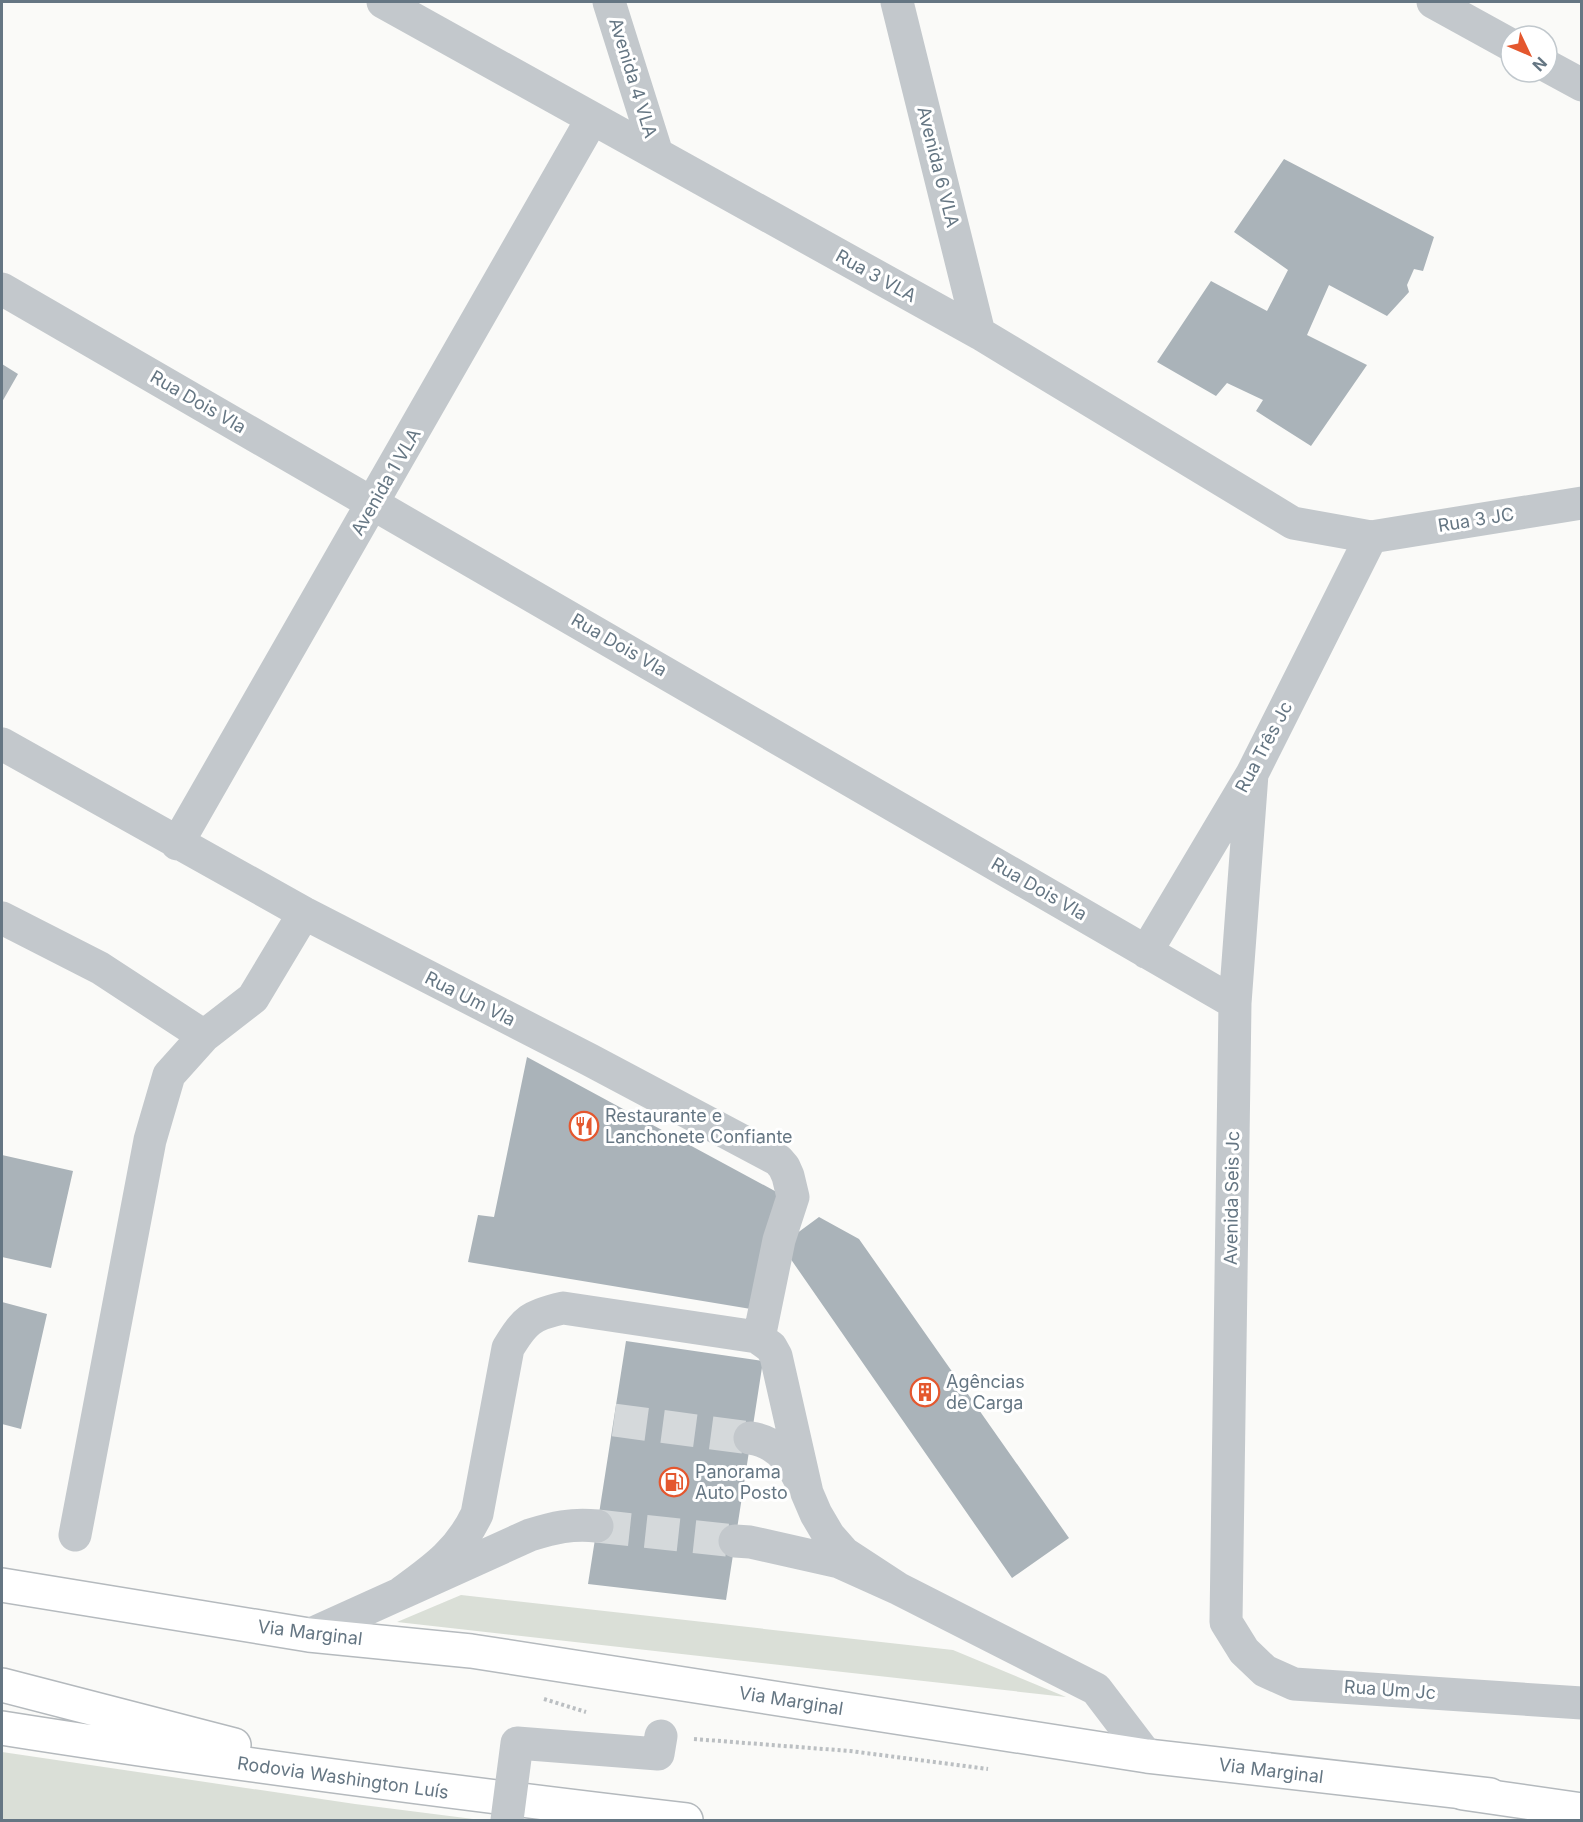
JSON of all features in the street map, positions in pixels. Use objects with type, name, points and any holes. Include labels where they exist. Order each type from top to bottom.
[{"type":"main road","name":"Via Marginal","points":[[2,1585],[309,1635],[471,1651],[1147,1756],[1463,1793],[1581,1804]]},
{"type":"main road","points":[[2,1685],[390,1785]]},
{"type":"main road","name":"Rodovia Washington Luís","points":[[2,1728],[390,1785],[686,1821]]},
{"type":"main road","points":[[1463,1793],[1581,1810]]},
{"type":"street","name":"Rua 3 VLA","points":[[383,2],[979,333],[1293,523],[1371,537]]},
{"type":"street","name":"Avenida 4 VLA","points":[[609,2],[657,154]]},
{"type":"street","name":"Avenida 6 VLA","points":[[897,2],[979,333]]},
{"type":"street","points":[[1433,2],[1499,38]]},
{"type":"street","points":[[1559,73],[1581,85]]},
{"type":"street","name":"Avenida 1 VLA","points":[[177,844],[592,119]]},
{"type":"street","name":"Rua Dois Vla","points":[[2,289],[1235,1003]]},
{"type":"street","name":"Rua 3 JC","points":[[1371,537],[1581,503]]},
{"type":"street","name":"Rua Três Jc","points":[[1146,952],[1252,774],[1371,537]]},
{"type":"street","name":"Rua Um Vla","points":[[2,744],[177,844],[304,913],[590,1060],[778,1160],[788,1176],[793,1197],[779,1240],[759,1338]]},
{"type":"street","name":"Avenida Seis Jc","points":[[1226,1622],[1235,1003],[1252,774]]},
{"type":"street","points":[[75,1535],[150,1140],[169,1075],[204,1036],[253,998],[304,913]]},
{"type":"street","points":[[2,918],[100,968],[204,1036]]},
{"type":"street","points":[[401,1593],[447,1558],[469,1530],[477,1514],[508,1348],[522,1326],[542,1313],[563,1308],[759,1338],[771,1347],[776,1356],[807,1493]]},
{"type":"street","points":[[750,1438],[759,1439],[773,1446],[793,1466],[816,1514],[829,1536],[844,1553],[899,1588]]},
{"type":"street","points":[[309,1635],[530,1535],[559,1526],[579,1524],[597,1526]]},
{"type":"street","points":[[735,1541],[750,1542],[838,1562],[899,1588],[1096,1689],[1147,1756]]},
{"type":"street","name":"Rua Um Jc","points":[[1226,1622],[1244,1651],[1265,1671],[1294,1684],[1581,1703]]},
{"type":"street","points":[[507,1821],[517,1743],[658,1754],[661,1736]]},
{"type":"shaded area","points":[[461,1595],[953,1650],[1066,1697],[397,1622]]},
{"type":"shaded area","points":[[2,1752],[355,1804],[481,1820],[2,1820]]},
{"type":"building","points":[[1284,159],[1434,237],[1423,271],[1414,269],[1407,285],[1409,292],[1387,316],[1329,285],[1307,335],[1367,365],[1311,446],[1256,411],[1263,400],[1227,383],[1216,396],[1157,362],[1211,281],[1267,311],[1288,270],[1234,232]]},
{"type":"building","points":[[2,364],[18,374],[2,402]]},
{"type":"building","name":"Restaurante e Lanchonete Confiante","points":[[527,1057],[784,1196],[763,1311],[468,1262],[478,1215],[494,1217]]},
{"type":"building","points":[[2,1155],[73,1171],[51,1268],[2,1257]]},
{"type":"building","name":"Agências de Carga","points":[[819,1217],[859,1239],[1069,1538],[1012,1578],[781,1245]]},
{"type":"building","points":[[2,1302],[47,1314],[21,1429],[2,1424]]},
{"type":"building","name":"Panorama Auto Posto","points":[[626,1341],[763,1361],[726,1600],[588,1584]]},
{"type":"tunnel","points":[[614,1420],[750,1438]]},
{"type":"tunnel","points":[[597,1526],[735,1541]]},
{"type":"place","name":"Restaurante e Lanchonete Confiante","points":[[584,1126]]},
{"type":"place","name":"Agências de Carga","points":[[925,1392]]},
{"type":"place","name":"Panorama Auto Posto","points":[[674,1482]]}]
